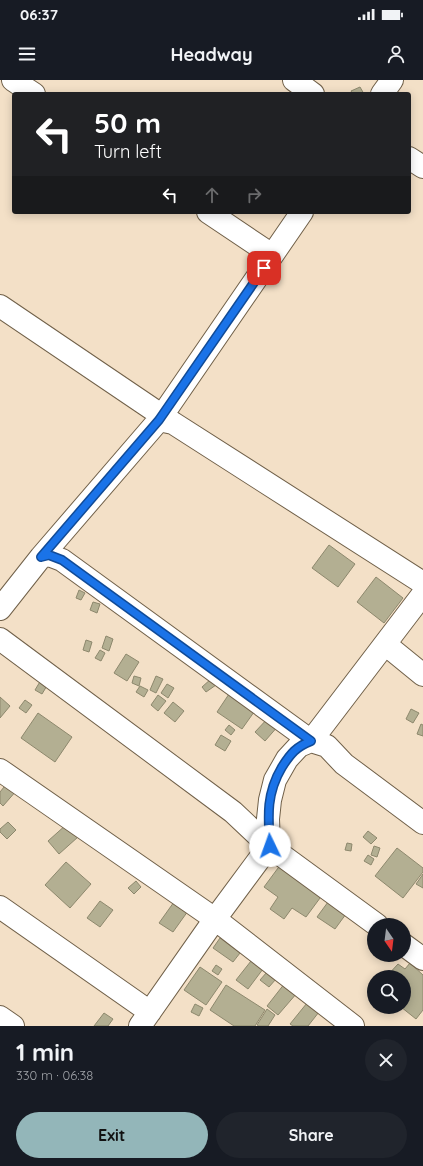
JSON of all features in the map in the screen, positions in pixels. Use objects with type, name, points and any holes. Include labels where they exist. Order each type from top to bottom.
[{"type":"street","points":[[13,80],[31,92]]},
{"type":"street","points":[[294,80],[310,92]]},
{"type":"street","points":[[383,92],[392,80]]},
{"type":"street","points":[[411,159],[423,167]]},
{"type":"street","points":[[211,214],[272,255]]},
{"type":"street","points":[[0,609],[41,557],[165,420],[272,255],[301,214]]},
{"type":"street","points":[[0,306],[165,420],[423,583]]},
{"type":"street","points":[[41,557],[49,555],[62,560],[311,741],[327,746],[344,764],[423,824]]},
{"type":"street","points":[[0,907],[145,1019],[215,919],[270,846],[268,819],[270,800],[275,780],[287,759],[298,746],[311,741],[423,594]]},
{"type":"street","points":[[0,639],[233,812],[270,846],[368,918]]},
{"type":"street","points":[[385,644],[423,675]]},
{"type":"street","points":[[0,770],[215,919],[353,1026]]},
{"type":"street","points":[[411,950],[423,959]]},
{"type":"street","points":[[0,1017],[13,1026]]},
{"type":"building","points":[[360,87],[363,92],[352,92],[351,91]]},
{"type":"building","points":[[329,545],[355,564],[338,587],[312,568]]},
{"type":"building","points":[[376,577],[403,598],[384,623],[357,602]]},
{"type":"building","points":[[79,590],[85,593],[81,600],[76,598]]},
{"type":"building","points":[[93,602],[100,604],[97,613],[90,610]]},
{"type":"building","points":[[106,636],[113,639],[109,651],[102,648]]},
{"type":"building","points":[[86,640],[92,642],[89,652],[83,650]]},
{"type":"building","points":[[100,650],[105,653],[101,661],[95,658]]},
{"type":"building","points":[[126,654],[139,662],[127,681],[114,673]]},
{"type":"building","points":[[134,676],[141,678],[139,686],[132,683]]},
{"type":"building","points":[[156,676],[163,679],[156,693],[150,690]]},
{"type":"building","points":[[211,679],[216,685],[206,692],[202,687]]},
{"type":"building","points":[[41,680],[48,684],[42,694],[35,690]]},
{"type":"building","points":[[167,684],[174,688],[168,698],[161,693]]},
{"type":"building","points":[[140,686],[148,690],[144,697],[136,692]]},
{"type":"building","points":[[233,688],[259,705],[242,729],[217,712]]},
{"type":"building","points":[[158,695],[166,701],[158,711],[151,705]]},
{"type":"building","points":[[0,697],[10,706],[0,718]]},
{"type":"building","points":[[25,700],[32,705],[26,713],[19,708]]},
{"type":"building","points":[[173,702],[184,711],[175,722],[164,713]]},
{"type":"building","points":[[411,709],[419,713],[413,723],[406,719]]},
{"type":"building","points":[[38,713],[72,737],[55,762],[21,738]]},
{"type":"building","points":[[269,717],[279,725],[265,741],[255,732]]},
{"type":"building","points":[[421,724],[423,725],[423,736],[417,734]]},
{"type":"building","points":[[229,725],[235,730],[231,735],[225,730]]},
{"type":"building","points":[[221,735],[231,741],[225,751],[215,745]]},
{"type":"building","points":[[8,782],[17,790],[3,806],[0,803],[0,792]]},
{"type":"building","points":[[8,822],[16,830],[7,839],[0,832],[0,829]]},
{"type":"building","points":[[67,824],[78,837],[59,854],[48,841]]},
{"type":"building","points":[[368,831],[377,838],[371,844],[363,837]]},
{"type":"building","points":[[347,843],[352,844],[351,851],[345,850]]},
{"type":"building","points":[[374,846],[380,848],[377,857],[371,855]]},
{"type":"building","points":[[397,848],[423,868],[423,872],[403,898],[375,876]]},
{"type":"building","points":[[368,855],[374,859],[371,865],[364,861]]},
{"type":"building","points":[[66,862],[91,884],[70,908],[45,885]]},
{"type":"building","points":[[281,864],[323,894],[306,917],[292,908],[284,919],[270,909],[278,897],[264,887]]},
{"type":"building","points":[[423,874],[423,888],[416,884]]},
{"type":"building","points":[[136,881],[141,887],[134,894],[128,888]]},
{"type":"building","points":[[100,901],[113,910],[100,927],[87,918]]},
{"type":"building","points":[[174,902],[188,911],[173,932],[159,923]]},
{"type":"building","points":[[328,902],[346,914],[335,929],[317,917]]},
{"type":"building","points":[[220,938],[240,953],[233,962],[213,948]]},
{"type":"building","points":[[251,961],[263,969],[248,989],[236,980]]},
{"type":"building","points":[[410,963],[423,975],[423,1010],[416,1019],[410,1014],[411,1014],[411,970],[392,970],[398,964],[405,969]]},
{"type":"building","points":[[216,965],[222,969],[218,975],[212,971]]},
{"type":"building","points":[[200,967],[222,982],[206,1005],[184,990]]},
{"type":"building","points":[[267,972],[276,979],[269,987],[260,980]]},
{"type":"building","points":[[285,983],[297,993],[278,1015],[267,1006]]},
{"type":"building","points":[[226,985],[265,1010],[255,1026],[234,1026],[210,1010]]},
{"type":"building","points":[[307,1003],[319,1012],[308,1026],[293,1026],[290,1024]]},
{"type":"building","points":[[195,1004],[203,1008],[199,1016],[191,1012]]},
{"type":"building","points":[[267,1009],[275,1015],[268,1026],[257,1025]]},
{"type":"building","points":[[104,1013],[113,1019],[108,1026],[94,1026]]},
{"type":"route","points":[[264,268],[159,420],[41,557],[49,555],[62,560],[311,741],[298,746],[287,759],[275,780],[270,800],[268,819],[270,846]]}]
